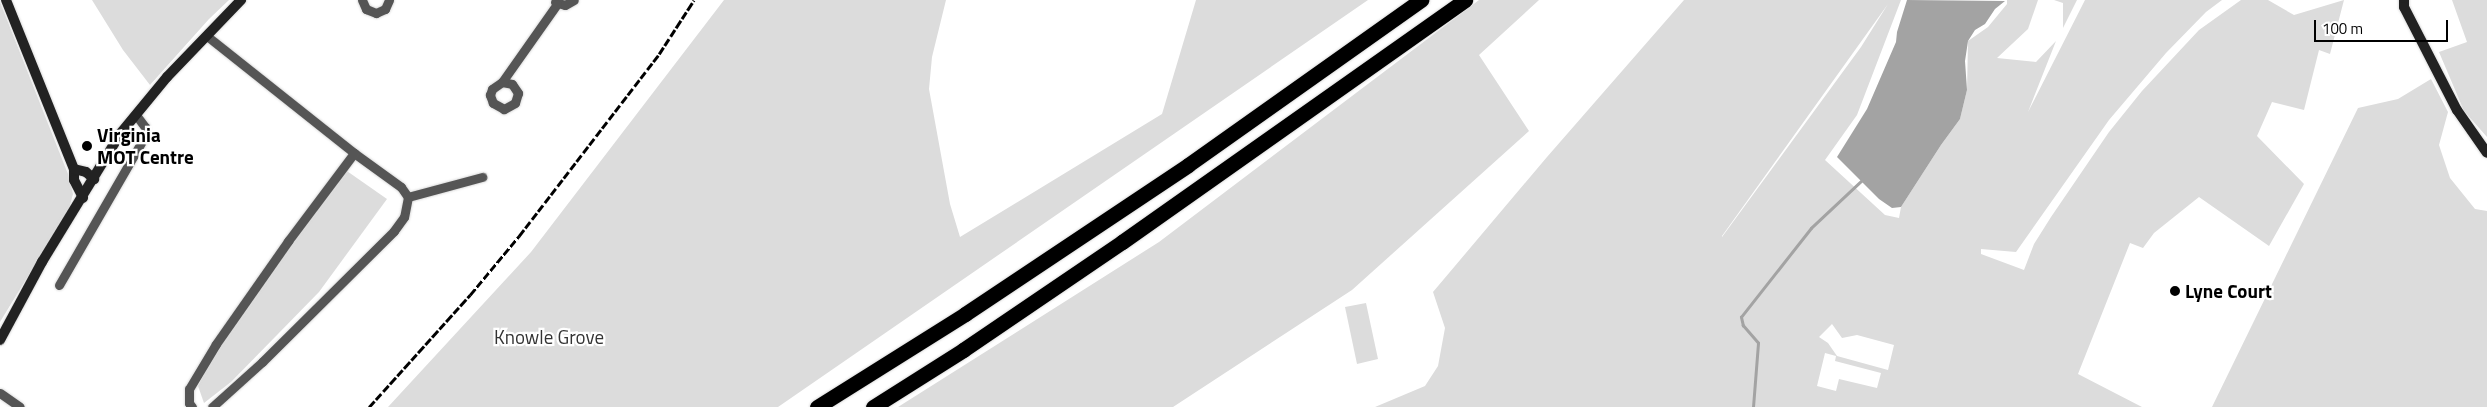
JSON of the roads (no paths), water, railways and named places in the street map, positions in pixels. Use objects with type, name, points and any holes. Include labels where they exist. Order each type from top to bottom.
[{"type":"highway","points":[[817,407],[965,314],[1188,165],[1421,0]]},
{"type":"highway","points":[[873,407],[963,350],[1122,242],[1465,0]]},
{"type":"street","points":[[6,0],[74,169],[74,180],[83,198]]},
{"type":"street","points":[[0,340],[42,262],[83,198],[120,134],[167,77],[241,0]]},
{"type":"street","points":[[362,0],[366,9],[376,13],[385,8],[389,0]]},
{"type":"street","points":[[502,82],[556,2],[568,5],[574,0]]},
{"type":"street","points":[[2404,0],[2404,8],[2457,110],[2487,153]]},
{"type":"street","points":[[207,36],[354,153],[400,187],[408,197],[404,218],[394,231],[262,362],[212,407]]},
{"type":"street","points":[[59,285],[145,136],[145,128],[136,115]]},
{"type":"street","points":[[192,407],[189,402],[189,389],[216,344],[288,241],[354,153]]},
{"type":"street","points":[[74,169],[86,172],[94,179]]},
{"type":"street","points":[[408,197],[482,177]]},
{"type":"street","points":[[0,393],[20,407]]},
{"type":"waterway","points":[[1753,407],[1758,343],[1743,326],[1741,317],[1811,228],[1861,181]]},
{"type":"railway","points":[[369,407],[470,295],[519,236],[659,54],[694,0]]},
{"type":"place","name":"Virginia MOT Centre","points":[[87,146]]},
{"type":"place","name":"Lyne Court","points":[[2175,291]]},
{"type":"park label","name":"Knowle Grove","points":[[549,337]]}]
